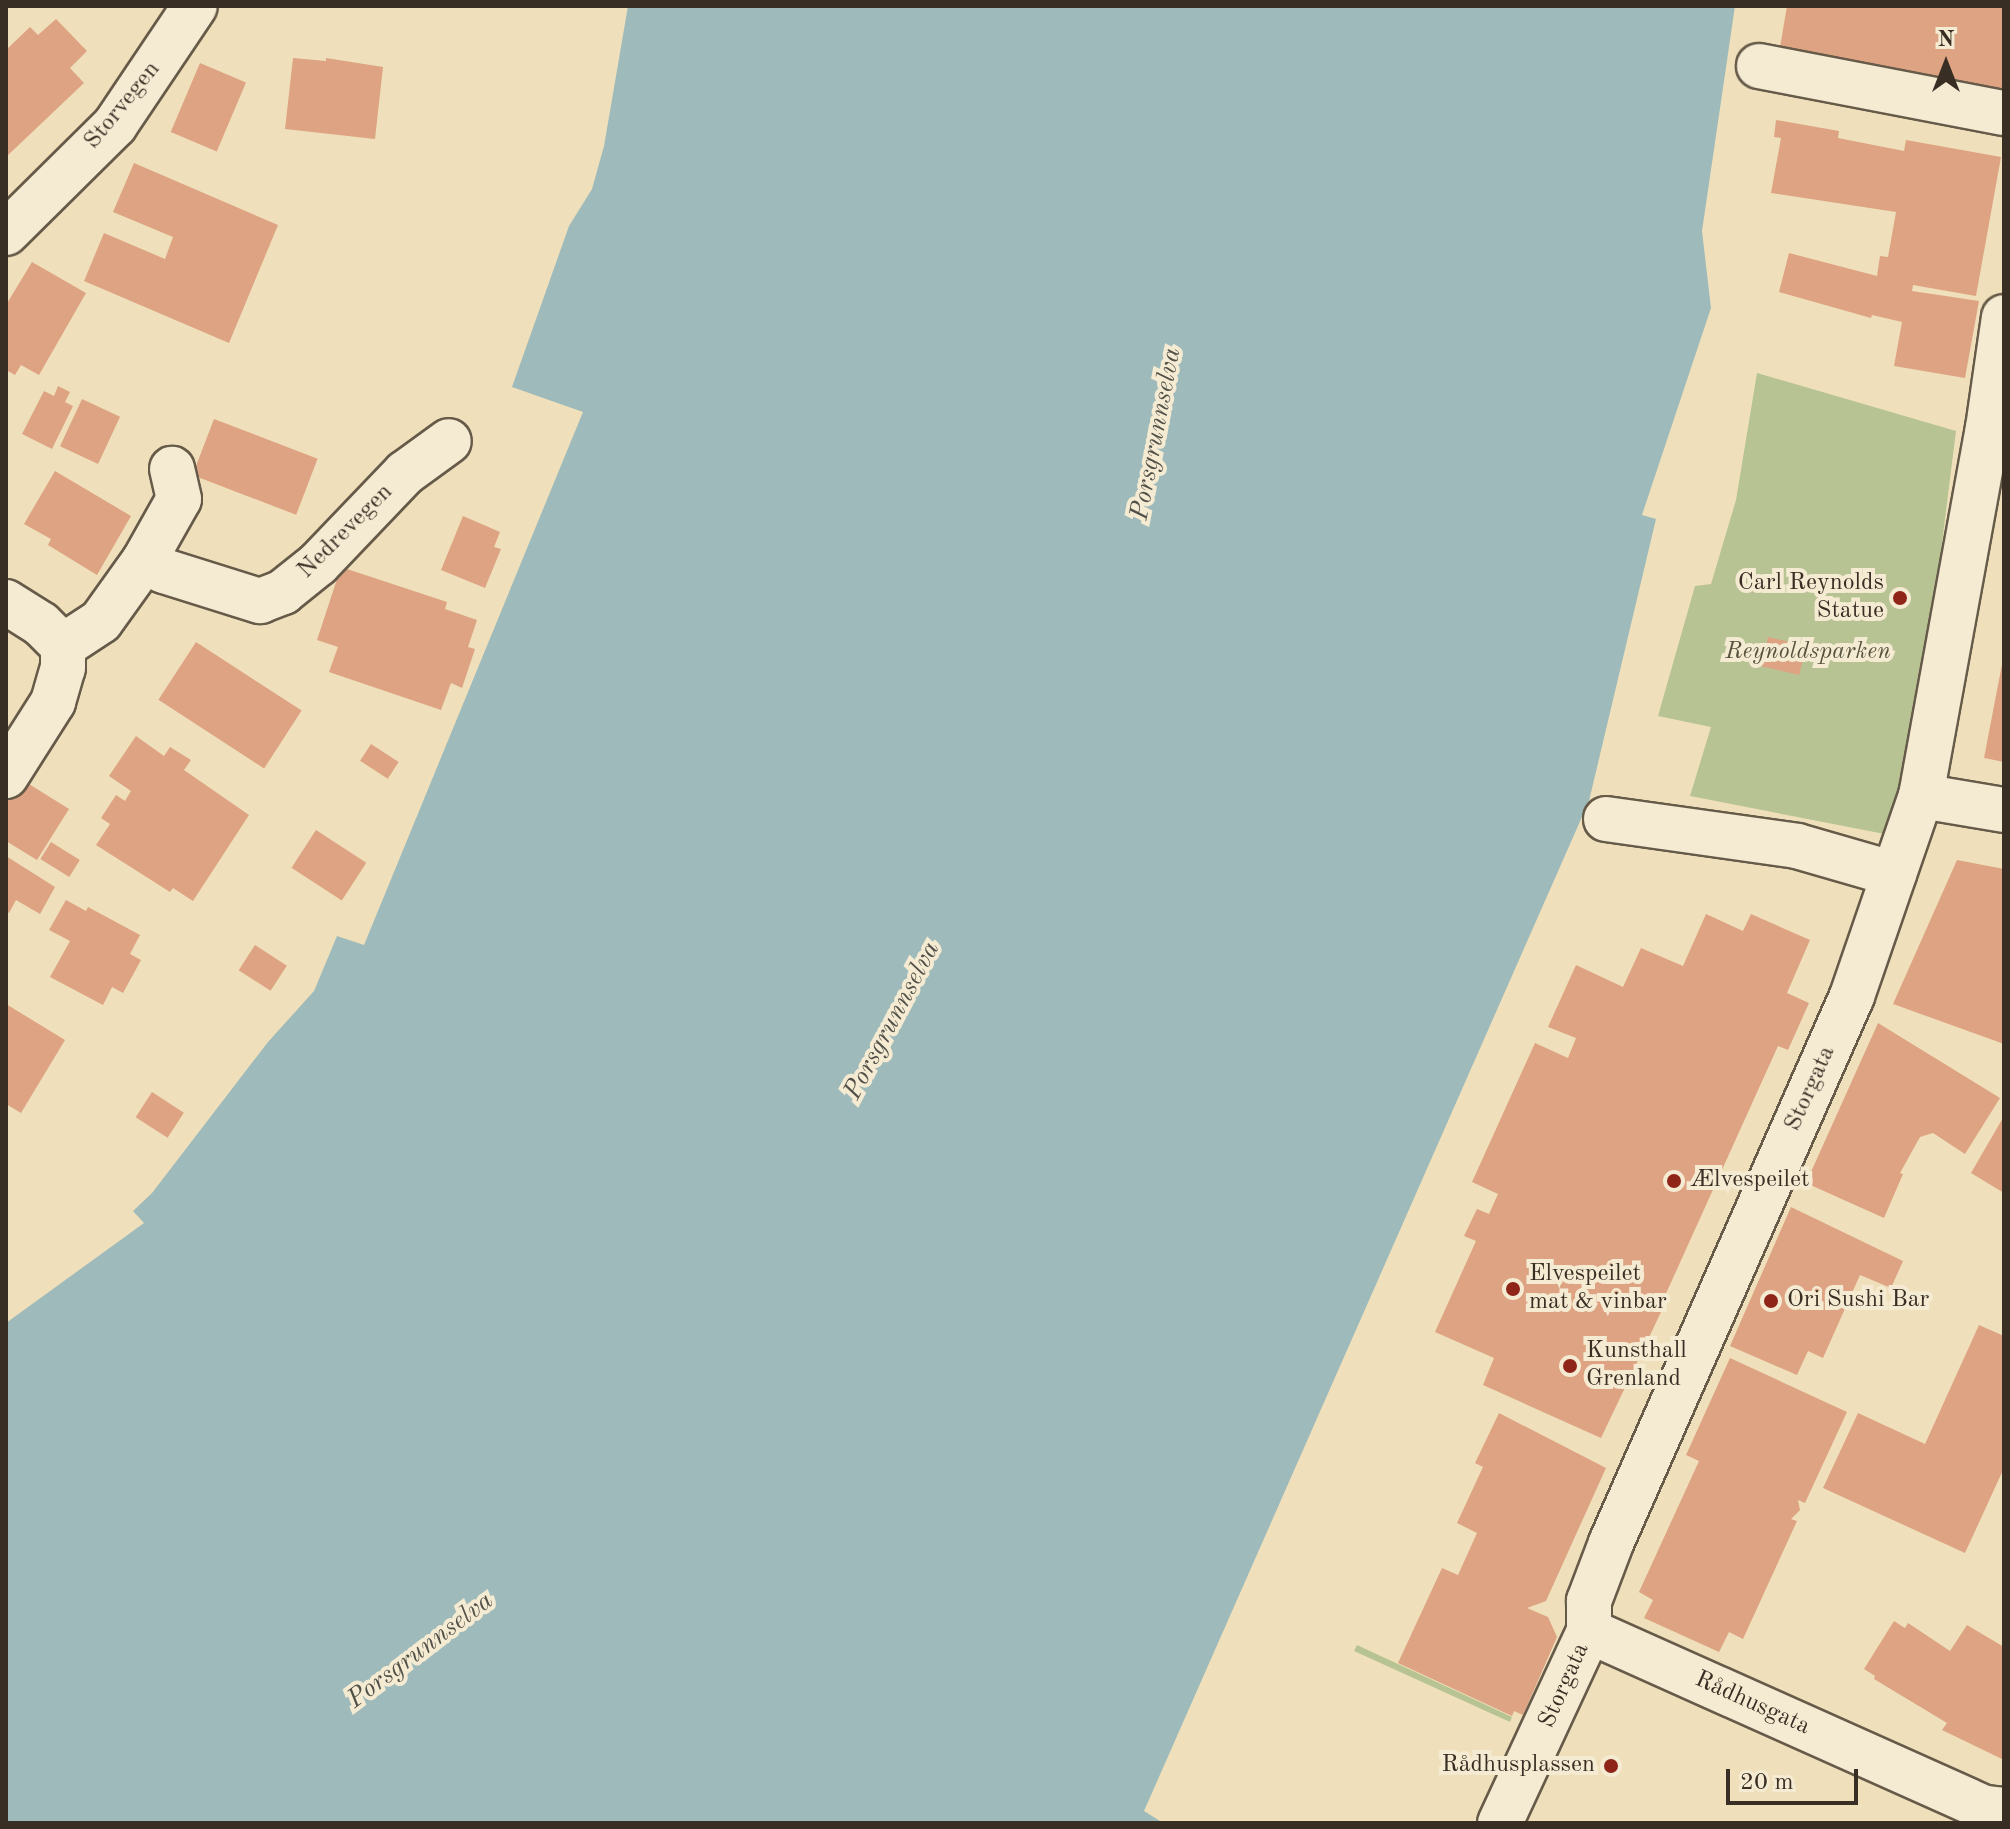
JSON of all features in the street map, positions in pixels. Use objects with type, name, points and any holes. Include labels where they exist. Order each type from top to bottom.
[{"type":"street","name":"Storvegen","points":[[6,233],[115,125],[195,6]]},
{"type":"street","points":[[1759,66],[2004,113]]},
{"type":"street","name":"Storgata","points":[[1500,1823],[1589,1631],[1589,1601],[1597,1577],[1852,996],[1921,796],[1988,428],[2004,317]]},
{"type":"street","name":"Nedrevegen","points":[[144,561],[164,571],[260,601],[283,592],[318,564],[405,473],[449,441]]},
{"type":"street","points":[[63,646],[101,621],[144,561],[179,499],[172,469]]},
{"type":"street","points":[[6,602],[41,624],[63,646],[63,668],[53,702],[6,776]]},
{"type":"street","points":[[1921,796],[2004,810]]},
{"type":"street","points":[[1606,819],[1797,846],[1894,874]]},
{"type":"street","name":"Rådhusgata","points":[[1589,1631],[1985,1808],[2004,1810]]},
{"type":"green space","name":"Reynoldsparken","points":[[1757,373],[1956,431],[1905,838],[1690,796],[1711,727],[1658,716],[1695,586],[1711,584],[1736,500]]},
{"type":"green space","points":[[1357,1645],[1512,1717],[1510,1722],[1354,1651]]},
{"type":"water","name":"Porsgrunnselva","points":[[628,6],[1735,6],[1702,231],[1711,308],[1642,515],[1656,519],[1589,801],[1144,1811],[1159,1823],[6,1823],[6,1323],[144,1223],[133,1211],[152,1193],[268,1042],[314,991],[337,936],[364,945],[583,412],[512,387],[569,226],[592,189],[604,146]]},
{"type":"building","points":[[1787,6],[2004,6],[2004,90],[1978,85],[1977,93],[1779,53]]},
{"type":"building","points":[[56,19],[87,51],[70,68],[84,83],[6,157],[6,50],[30,27],[38,35]]},
{"type":"building","points":[[293,58],[326,61],[326,58],[383,67],[375,139],[285,129]]},
{"type":"building","points":[[200,63],[246,83],[217,152],[171,132]]},
{"type":"building","points":[[1776,120],[1839,131],[1838,138],[1904,151],[1906,140],[2001,157],[1976,296],[1913,285],[1912,291],[1979,301],[1965,378],[1894,366],[1902,322],[1872,315],[1871,318],[1779,292],[1789,253],[1877,276],[1880,256],[1888,257],[1896,212],[1771,193],[1781,138],[1774,137]]},
{"type":"building","points":[[134,163],[278,225],[229,343],[84,281],[104,233],[165,259],[173,237],[113,212]]},
{"type":"building","points":[[32,262],[86,293],[39,375],[21,365],[15,375],[6,370],[6,305]]},
{"type":"building","points":[[58,386],[70,392],[65,402],[73,406],[52,449],[22,434],[44,391],[54,396]]},
{"type":"building","points":[[82,399],[120,417],[98,464],[60,446]]},
{"type":"building","points":[[214,419],[318,459],[296,515],[192,475]]},
{"type":"building","points":[[55,471],[131,516],[97,575],[48,545],[51,539],[24,524]]},
{"type":"building","points":[[463,516],[500,532],[494,547],[501,549],[485,588],[441,570]]},
{"type":"building","points":[[341,567],[447,602],[445,609],[477,620],[468,647],[475,649],[462,688],[451,683],[441,710],[329,672],[338,647],[317,640]]},
{"type":"building","points":[[1768,637],[1806,646],[1799,675],[1761,666]]},
{"type":"building","points":[[196,642],[302,711],[264,768],[158,700]]},
{"type":"building","points":[[2004,659],[2004,762],[1984,758]]},
{"type":"building","points":[[136,736],[164,756],[170,747],[191,760],[184,770],[249,815],[193,901],[173,888],[170,892],[96,845],[110,824],[101,818],[116,795],[125,801],[131,791],[109,776]]},
{"type":"building","points":[[371,744],[399,762],[388,779],[360,761]]},
{"type":"building","points":[[21,779],[69,809],[37,860],[6,841],[6,804]]},
{"type":"building","points":[[316,830],[366,863],[342,900],[291,868]]},
{"type":"building","points":[[51,842],[80,860],[69,877],[40,859]]},
{"type":"building","points":[[6,856],[55,887],[40,914],[16,900],[9,913],[6,911]]},
{"type":"building","points":[[1957,860],[2004,869],[2004,1044],[1893,1004]]},
{"type":"building","points":[[66,900],[86,911],[88,907],[140,935],[130,954],[141,960],[123,993],[112,987],[103,1005],[50,977],[70,941],[49,930]]},
{"type":"building","name":"Ælvespeilet","points":[[1706,914],[1743,931],[1751,914],[1810,940],[1787,993],[1809,1003],[1788,1050],[1778,1046],[1659,1309],[1662,1310],[1601,1438],[1483,1385],[1494,1358],[1435,1332],[1476,1241],[1464,1236],[1477,1209],[1489,1214],[1498,1194],[1472,1182],[1535,1043],[1568,1058],[1576,1038],[1548,1027],[1576,965],[1623,987],[1641,948],[1683,966]]},
{"type":"building","points":[[255,945],[287,966],[271,991],[239,970]]},
{"type":"building","points":[[6,1004],[65,1040],[21,1113],[6,1104]]},
{"type":"building","points":[[1878,1023],[2000,1098],[1965,1154],[1933,1133],[1920,1137],[1900,1173],[1903,1174],[1884,1218],[1806,1183]]},
{"type":"building","points":[[152,1092],[184,1113],[168,1138],[136,1117]]},
{"type":"building","points":[[2004,1116],[2004,1193],[1971,1173]]},
{"type":"building","points":[[1791,1207],[1903,1261],[1891,1288],[1860,1275],[1823,1358],[1808,1351],[1797,1375],[1730,1346]]},
{"type":"building","points":[[1979,1325],[2004,1336],[2004,1468],[1965,1553],[1823,1488],[1858,1413],[1925,1444]]},
{"type":"building","points":[[1730,1358],[1847,1412],[1805,1503],[1798,1500],[1800,1510],[1791,1519],[1797,1521],[1743,1639],[1729,1632],[1719,1652],[1644,1618],[1653,1600],[1639,1592],[1699,1461],[1686,1455]]},
{"type":"building","points":[[1499,1413],[1606,1468],[1546,1601],[1527,1608],[1548,1617],[1557,1637],[1523,1715],[1514,1711],[1512,1716],[1398,1663],[1442,1568],[1458,1575],[1477,1533],[1457,1523],[1483,1467],[1475,1463]]},
{"type":"building","points":[[1894,1621],[1905,1628],[1908,1623],[1950,1651],[1967,1625],[2004,1647],[2004,1760],[1942,1730],[1947,1723],[1874,1679],[1875,1676],[1864,1669]]},
{"type":"place","name":"Carl Reynolds Statue","points":[[1900,598]]},
{"type":"place","name":"Ælvespeilet","points":[[1674,1181]]},
{"type":"place","name":"Elvespeilet mat & vinbar","points":[[1513,1289]]},
{"type":"place","name":"Ori Sushi Bar","points":[[1771,1301]]},
{"type":"place","name":"Kunsthall Grenland","points":[[1570,1366]]},
{"type":"place","name":"Rådhusplassen","points":[[1611,1766]]}]
